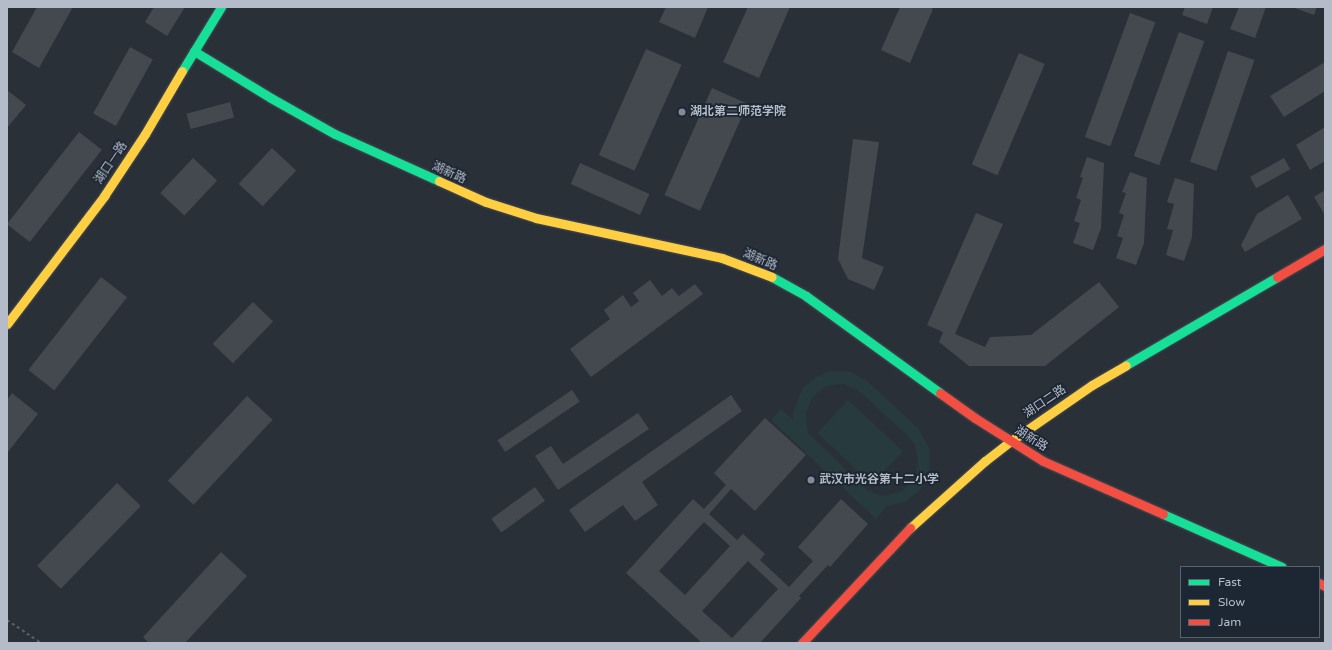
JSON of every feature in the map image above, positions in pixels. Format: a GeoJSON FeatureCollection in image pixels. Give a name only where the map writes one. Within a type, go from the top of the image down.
{"type":"FeatureCollection","features":[{"type":"Feature","properties":{"kind":"street","name":"湖口一路"},"geometry":{"type":"LineString","coordinates":[[7,324],[104,196],[145,134],[222,7]]}},
{"type":"Feature","properties":{"kind":"street","name":"湖新路"},"geometry":{"type":"LineString","coordinates":[[194,51],[277,102],[335,134],[486,202],[536,218],[722,258],[768,275],[806,296],[975,418],[1043,461],[1280,566]]}},
{"type":"Feature","properties":{"kind":"street","name":"湖口二路"},"geometry":{"type":"LineString","coordinates":[[802,643],[888,550],[927,511],[985,461],[1011,441],[1092,385],[1325,249]]}},
{"type":"Feature","properties":{"kind":"path"},"geometry":{"type":"LineString","coordinates":[[7,620],[41,643]]}},
{"type":"Feature","properties":{"kind":"green space"},"geometry":{"type":"Polygon","coordinates":[[[832,371],[851,372],[867,381],[919,429],[930,450],[929,474],[921,489],[905,502],[887,506],[876,519],[771,420],[781,409],[793,420],[793,412],[803,388],[816,377],[832,371]],[[837,384],[823,388],[812,398],[806,413],[808,433],[867,490],[886,496],[901,491],[907,487],[916,475],[918,462],[915,445],[908,436],[858,390],[844,384],[837,384]]]}},
{"type":"Feature","properties":{"kind":"green space"},"geometry":{"type":"Polygon","coordinates":[[[848,400],[903,451],[872,484],[817,433],[848,400]]]}},
{"type":"Feature","properties":{"kind":"building"},"geometry":{"type":"Polygon","coordinates":[[[37,7],[73,7],[39,68],[12,52],[37,7]]]}},
{"type":"Feature","properties":{"kind":"building"},"geometry":{"type":"Polygon","coordinates":[[[154,7],[185,7],[167,36],[145,22],[154,7]]]}},
{"type":"Feature","properties":{"kind":"building"},"geometry":{"type":"Polygon","coordinates":[[[666,7],[708,7],[695,38],[659,22],[666,7]]]}},
{"type":"Feature","properties":{"kind":"building"},"geometry":{"type":"Polygon","coordinates":[[[748,7],[790,7],[759,78],[723,62],[748,7]]]}},
{"type":"Feature","properties":{"kind":"building"},"geometry":{"type":"Polygon","coordinates":[[[900,7],[929,7],[933,9],[910,63],[881,50],[900,7]]]}},
{"type":"Feature","properties":{"kind":"building"},"geometry":{"type":"Polygon","coordinates":[[[1185,7],[1213,7],[1207,24],[1182,15],[1185,7]]]}},
{"type":"Feature","properties":{"kind":"building"},"geometry":{"type":"Polygon","coordinates":[[[1239,7],[1266,7],[1255,38],[1230,29],[1239,7]]]}},
{"type":"Feature","properties":{"kind":"building"},"geometry":{"type":"Polygon","coordinates":[[[1292,7],[1317,7],[1314,15],[1292,7]]]}},
{"type":"Feature","properties":{"kind":"building"},"geometry":{"type":"Polygon","coordinates":[[[1130,13],[1155,22],[1110,146],[1085,137],[1130,13]]]}},
{"type":"Feature","properties":{"kind":"building"},"geometry":{"type":"Polygon","coordinates":[[[1179,32],[1204,41],[1159,165],[1134,156],[1179,32]]]}},
{"type":"Feature","properties":{"kind":"building"},"geometry":{"type":"Polygon","coordinates":[[[130,47],[153,60],[116,126],[93,113],[130,47]]]}},
{"type":"Feature","properties":{"kind":"building"},"geometry":{"type":"Polygon","coordinates":[[[646,49],[682,65],[634,171],[599,155],[646,49]]]}},
{"type":"Feature","properties":{"kind":"building"},"geometry":{"type":"Polygon","coordinates":[[[1228,51],[1254,60],[1216,171],[1190,162],[1228,51]]]}},
{"type":"Feature","properties":{"kind":"building"},"geometry":{"type":"Polygon","coordinates":[[[1019,53],[1045,64],[997,175],[972,164],[1019,53]]]}},
{"type":"Feature","properties":{"kind":"building"},"geometry":{"type":"Polygon","coordinates":[[[1325,62],[1325,91],[1284,117],[1270,96],[1325,62]]]}},
{"type":"Feature","properties":{"kind":"building"},"geometry":{"type":"Polygon","coordinates":[[[712,88],[748,104],[700,211],[664,195],[712,88]]]}},
{"type":"Feature","properties":{"kind":"building"},"geometry":{"type":"Polygon","coordinates":[[[7,90],[26,105],[7,128],[7,90]]]}},
{"type":"Feature","properties":{"kind":"building"},"geometry":{"type":"Polygon","coordinates":[[[230,102],[234,117],[191,129],[187,114],[230,102]]]}},
{"type":"Feature","properties":{"kind":"building"},"geometry":{"type":"Polygon","coordinates":[[[1325,127],[1325,161],[1310,170],[1296,145],[1325,127]]]}},
{"type":"Feature","properties":{"kind":"building"},"geometry":{"type":"Polygon","coordinates":[[[79,132],[102,150],[30,242],[7,224],[79,132]]]}},
{"type":"Feature","properties":{"kind":"building"},"geometry":{"type":"Polygon","coordinates":[[[853,139],[879,142],[862,258],[884,267],[874,290],[848,279],[838,259],[853,139]]]}},
{"type":"Feature","properties":{"kind":"building"},"geometry":{"type":"Polygon","coordinates":[[[272,148],[296,171],[263,206],[239,184],[272,148]]]}},
{"type":"Feature","properties":{"kind":"building"},"geometry":{"type":"Polygon","coordinates":[[[1087,157],[1104,163],[1101,228],[1093,250],[1073,243],[1080,223],[1074,221],[1081,200],[1076,198],[1083,178],[1080,177],[1087,157]]]}},
{"type":"Feature","properties":{"kind":"building"},"geometry":{"type":"Polygon","coordinates":[[[193,158],[217,181],[184,216],[160,193],[193,158]]]}},
{"type":"Feature","properties":{"kind":"building"},"geometry":{"type":"Polygon","coordinates":[[[1284,158],[1290,169],[1256,188],[1250,177],[1284,158]]]}},
{"type":"Feature","properties":{"kind":"building"},"geometry":{"type":"Polygon","coordinates":[[[580,163],[649,194],[640,215],[571,184],[580,163]]]}},
{"type":"Feature","properties":{"kind":"building"},"geometry":{"type":"Polygon","coordinates":[[[1130,172],[1147,178],[1144,243],[1136,265],[1116,258],[1123,238],[1117,236],[1124,215],[1119,213],[1126,193],[1122,192],[1130,172]]]}},
{"type":"Feature","properties":{"kind":"building"},"geometry":{"type":"Polygon","coordinates":[[[1175,178],[1194,184],[1192,237],[1184,261],[1166,255],[1173,230],[1167,229],[1174,204],[1167,202],[1175,178]]]}},
{"type":"Feature","properties":{"kind":"building"},"geometry":{"type":"Polygon","coordinates":[[[1325,190],[1325,215],[1314,197],[1325,190]]]}},
{"type":"Feature","properties":{"kind":"building"},"geometry":{"type":"Polygon","coordinates":[[[1288,195],[1302,219],[1245,252],[1241,245],[1257,214],[1288,195]]]}},
{"type":"Feature","properties":{"kind":"building"},"geometry":{"type":"Polygon","coordinates":[[[976,213],[1003,224],[955,334],[985,347],[990,337],[1031,335],[1099,282],[1119,307],[1045,366],[969,366],[939,342],[943,332],[927,325],[976,213]]]}},
{"type":"Feature","properties":{"kind":"building"},"geometry":{"type":"Polygon","coordinates":[[[101,277],[127,297],[54,390],[28,370],[101,277]]]}},
{"type":"Feature","properties":{"kind":"building"},"geometry":{"type":"Polygon","coordinates":[[[650,280],[662,296],[672,288],[679,296],[695,284],[703,294],[591,377],[570,349],[610,319],[604,310],[623,295],[631,307],[639,301],[633,293],[650,280]]]}},
{"type":"Feature","properties":{"kind":"building"},"geometry":{"type":"Polygon","coordinates":[[[253,302],[273,321],[233,363],[213,344],[253,302]]]}},
{"type":"Feature","properties":{"kind":"building"},"geometry":{"type":"Polygon","coordinates":[[[572,390],[580,402],[505,452],[497,440],[572,390]]]}},
{"type":"Feature","properties":{"kind":"building"},"geometry":{"type":"Polygon","coordinates":[[[12,393],[38,414],[7,453],[7,400],[12,393]]]}},
{"type":"Feature","properties":{"kind":"building"},"geometry":{"type":"Polygon","coordinates":[[[731,395],[742,411],[642,482],[658,505],[635,521],[623,505],[585,532],[569,510],[731,395]]]}},
{"type":"Feature","properties":{"kind":"building"},"geometry":{"type":"Polygon","coordinates":[[[247,396],[273,420],[193,505],[168,481],[247,396]]]}},
{"type":"Feature","properties":{"kind":"building"},"geometry":{"type":"Polygon","coordinates":[[[638,413],[649,429],[558,490],[535,456],[551,446],[563,464],[638,413]]]}},
{"type":"Feature","properties":{"kind":"building"},"geometry":{"type":"Polygon","coordinates":[[[765,418],[806,455],[755,511],[731,489],[709,514],[737,540],[743,534],[765,554],[760,560],[789,587],[813,561],[798,547],[841,499],[868,524],[830,567],[828,565],[799,596],[801,598],[760,643],[702,643],[626,573],[693,499],[704,509],[726,485],[714,473],[765,418]],[[704,522],[659,571],[685,595],[730,546],[704,522]],[[748,561],[702,611],[732,638],[778,589],[748,561]]]}},
{"type":"Feature","properties":{"kind":"building"},"geometry":{"type":"Polygon","coordinates":[[[117,483],[141,506],[61,589],[37,566],[117,483]]]}},
{"type":"Feature","properties":{"kind":"building"},"geometry":{"type":"Polygon","coordinates":[[[535,487],[545,501],[501,532],[491,519],[535,487]]]}},
{"type":"Feature","properties":{"kind":"building"},"geometry":{"type":"Polygon","coordinates":[[[221,552],[247,576],[185,643],[149,643],[143,637],[221,552]]]}},
{"type":"Feature","properties":{"kind":"traffic: fast"},"geometry":{"type":"LineString","coordinates":[[182,71],[221,7]]}},
{"type":"Feature","properties":{"kind":"traffic: fast"},"geometry":{"type":"LineString","coordinates":[[194,51],[271,98],[335,134],[439,181]]}},
{"type":"Feature","properties":{"kind":"traffic: fast"},"geometry":{"type":"LineString","coordinates":[[772,277],[806,296],[940,393]]}},
{"type":"Feature","properties":{"kind":"traffic: fast"},"geometry":{"type":"LineString","coordinates":[[1126,365],[1277,277]]}},
{"type":"Feature","properties":{"kind":"traffic: fast"},"geometry":{"type":"LineString","coordinates":[[1163,514],[1280,566]]}},
{"type":"Feature","properties":{"kind":"traffic: slow"},"geometry":{"type":"LineString","coordinates":[[7,324],[104,196],[145,134],[182,71]]}},
{"type":"Feature","properties":{"kind":"traffic: slow"},"geometry":{"type":"LineString","coordinates":[[439,181],[486,202],[536,218],[722,258],[772,277]]}},
{"type":"Feature","properties":{"kind":"traffic: slow"},"geometry":{"type":"LineString","coordinates":[[910,528],[985,461],[1011,441],[1092,385],[1126,365]]}},
{"type":"Feature","properties":{"kind":"traffic: jam"},"geometry":{"type":"LineString","coordinates":[[1277,277],[1325,249]]}},
{"type":"Feature","properties":{"kind":"traffic: jam"},"geometry":{"type":"LineString","coordinates":[[940,393],[975,418],[1043,461],[1163,514]]}},
{"type":"Feature","properties":{"kind":"traffic: jam"},"geometry":{"type":"LineString","coordinates":[[802,643],[910,528]]}},
{"type":"Feature","properties":{"kind":"traffic: jam"},"geometry":{"type":"LineString","coordinates":[[1320,584],[1325,586]]}},
{"type":"Feature","properties":{"kind":"place","name":"湖北第二师范学院"},"geometry":{"type":"Point","coordinates":[682,112]}},
{"type":"Feature","properties":{"kind":"place","name":"武汉市光谷第十二小学"},"geometry":{"type":"Point","coordinates":[811,480]}}]}
